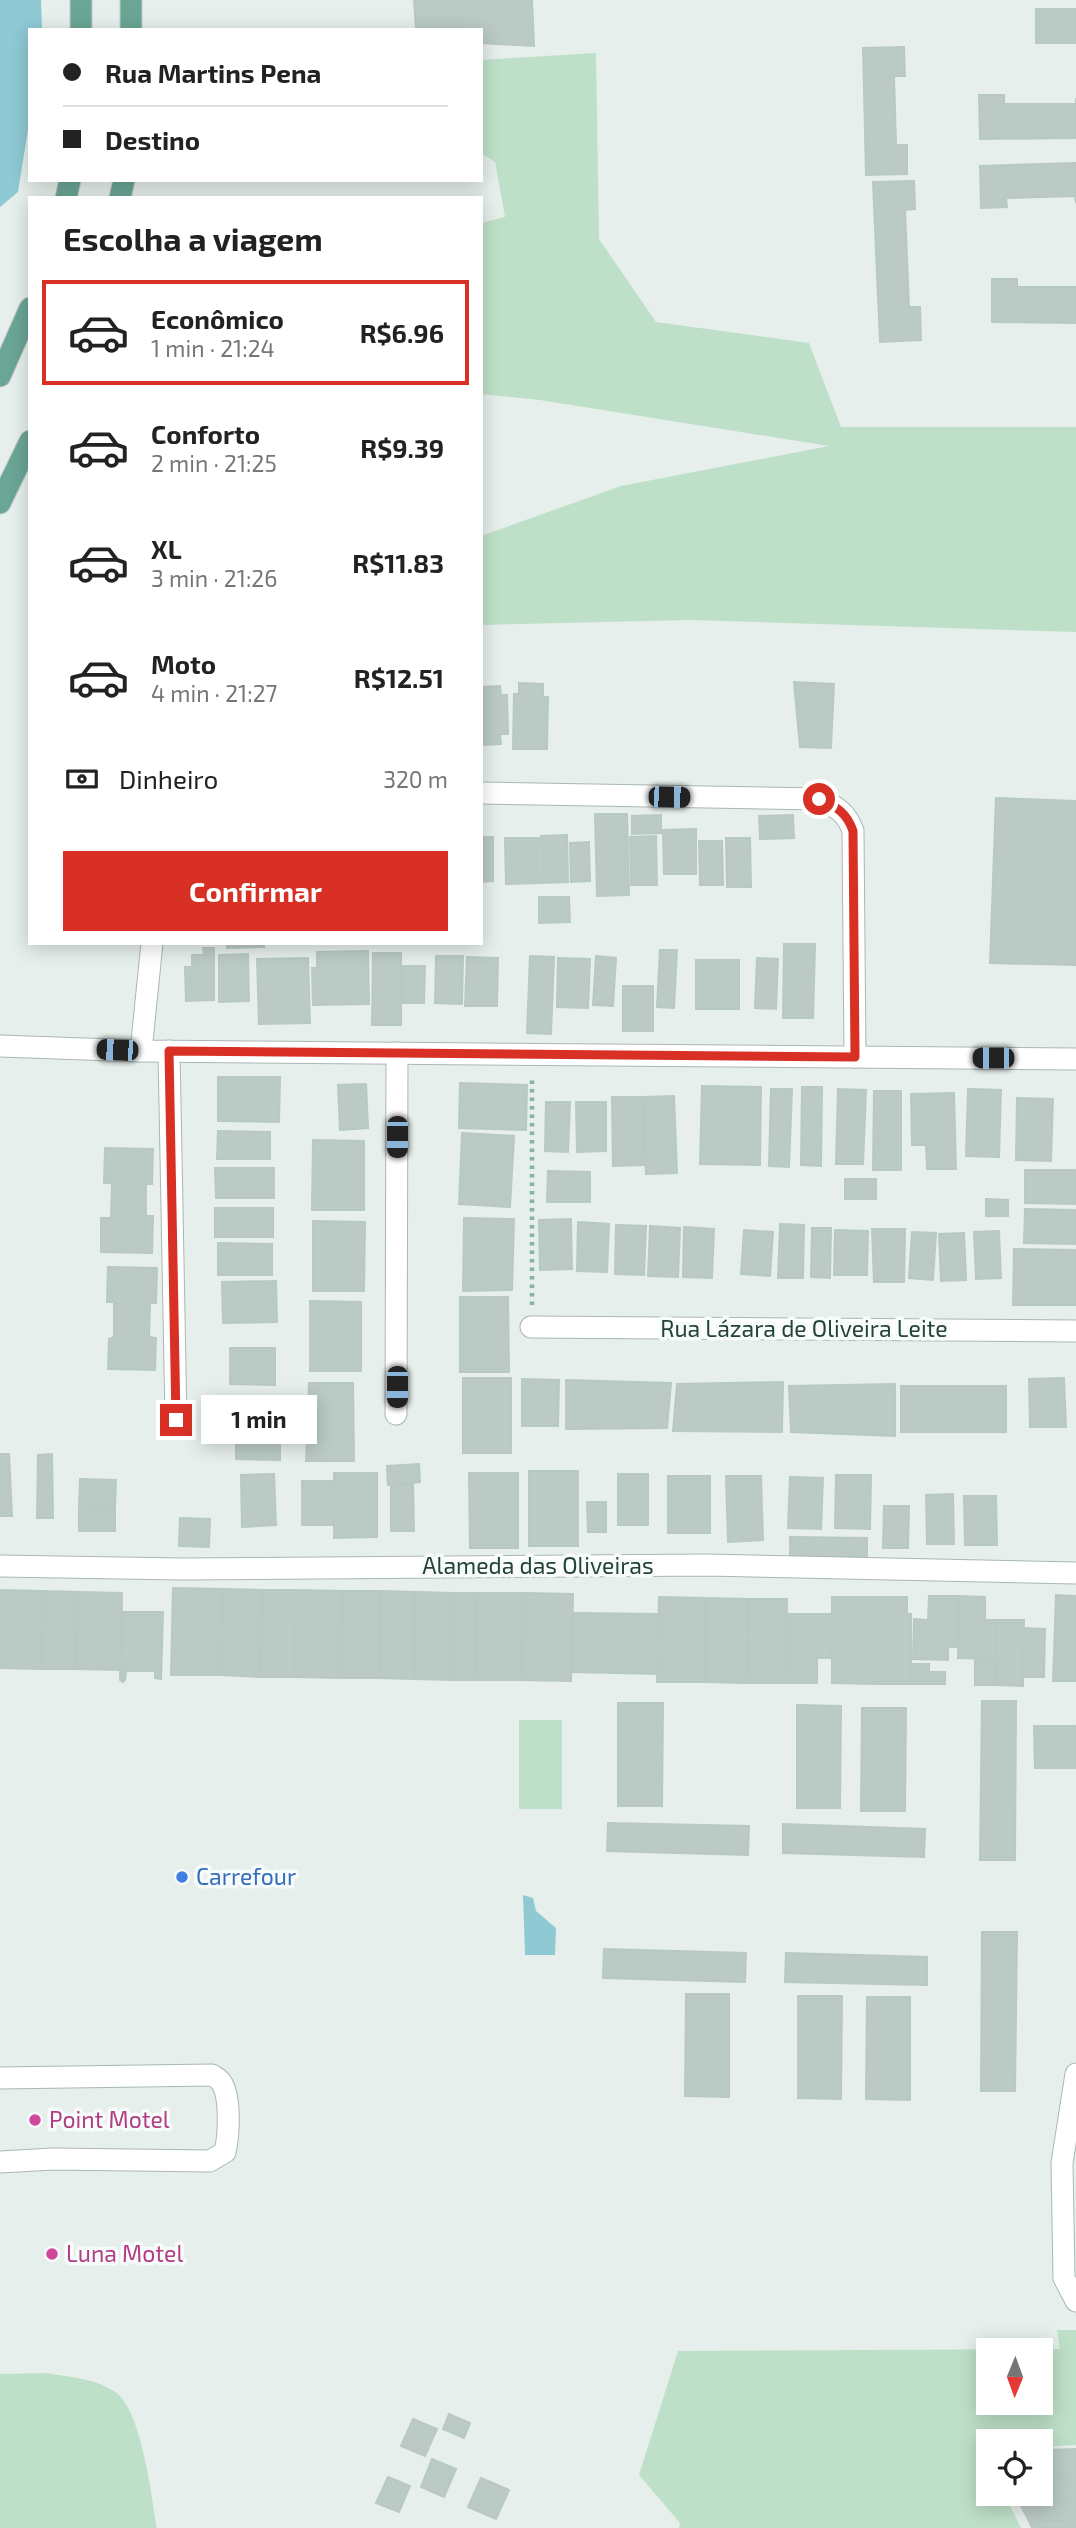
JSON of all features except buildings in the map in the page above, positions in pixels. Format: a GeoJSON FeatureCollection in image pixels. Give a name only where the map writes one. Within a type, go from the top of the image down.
{"type":"FeatureCollection","features":[{"type":"Feature","properties":{"kind":"main road"},"geometry":{"type":"LineString","coordinates":[[81,0],[82,28]]}},
{"type":"Feature","properties":{"kind":"main road"},"geometry":{"type":"LineString","coordinates":[[131,0],[131,28]]}},
{"type":"Feature","properties":{"kind":"main road"},"geometry":{"type":"LineString","coordinates":[[0,376],[28,313]]}},
{"type":"Feature","properties":{"kind":"main road"},"geometry":{"type":"LineString","coordinates":[[0,503],[28,445]]}},
{"type":"Feature","properties":{"kind":"street"},"geometry":{"type":"LineString","coordinates":[[483,793],[819,799],[837,807],[849,820],[853,831],[855,1057]]}},
{"type":"Feature","properties":{"kind":"street"},"geometry":{"type":"LineString","coordinates":[[141,1051],[152,945]]}},
{"type":"Feature","properties":{"kind":"street"},"geometry":{"type":"LineString","coordinates":[[0,1046],[141,1051],[1076,1059]]}},
{"type":"Feature","properties":{"kind":"street"},"geometry":{"type":"LineString","coordinates":[[169,1051],[176,1420]]}},
{"type":"Feature","properties":{"kind":"street"},"geometry":{"type":"LineString","coordinates":[[397,1053],[397,1414]]}},
{"type":"Feature","properties":{"kind":"street","name":"Rua Lázara de Oliveira Leite"},"geometry":{"type":"LineString","coordinates":[[531,1327],[1076,1331]]}},
{"type":"Feature","properties":{"kind":"street","name":"Alameda das Oliveiras"},"geometry":{"type":"LineString","coordinates":[[0,1566],[195,1569],[707,1565],[1076,1573]]}},
{"type":"Feature","properties":{"kind":"street"},"geometry":{"type":"LineString","coordinates":[[1076,2074],[1062,2163],[1064,2278],[1076,2301]]}},
{"type":"Feature","properties":{"kind":"street"},"geometry":{"type":"LineString","coordinates":[[0,2078],[212,2075],[222,2082],[228,2107],[229,2134],[225,2152],[210,2161],[53,2159],[0,2162]]}},
{"type":"Feature","properties":{"kind":"path"},"geometry":{"type":"LineString","coordinates":[[531,1327],[532,1055]]}},
{"type":"Feature","properties":{"kind":"green space"},"geometry":{"type":"Polygon","coordinates":[[[596,53],[599,239],[656,322],[809,343],[841,427],[1076,427],[1076,632],[690,620],[483,625],[483,535],[621,486],[829,446],[540,400],[483,394],[483,222],[505,217],[495,162],[483,154],[483,60],[596,53]]]}},
{"type":"Feature","properties":{"kind":"green space"},"geometry":{"type":"Polygon","coordinates":[[[519,1720],[562,1720],[562,1809],[519,1809],[519,1720]]]}},
{"type":"Feature","properties":{"kind":"green space"},"geometry":{"type":"Polygon","coordinates":[[[1057,2330],[1076,2330],[1076,2445],[1053,2446],[1053,2429],[976,2429],[976,2506],[1010,2506],[1021,2528],[679,2528],[680,2523],[639,2475],[678,2351],[976,2349],[976,2415],[1054,2415],[1054,2349],[1060,2349],[1057,2330]]]}},
{"type":"Feature","properties":{"kind":"green space"},"geometry":{"type":"Polygon","coordinates":[[[46,2373],[98,2383],[114,2391],[124,2401],[132,2415],[144,2454],[157,2528],[0,2528],[0,2374],[46,2373]]]}},
{"type":"Feature","properties":{"kind":"water"},"geometry":{"type":"Polygon","coordinates":[[[0,0],[41,0],[42,28],[28,28],[28,130],[18,192],[0,207],[0,0]]]}},
{"type":"Feature","properties":{"kind":"water"},"geometry":{"type":"Polygon","coordinates":[[[523,1895],[533,1898],[536,1911],[556,1928],[555,1955],[525,1955],[523,1895]]]}},
{"type":"Feature","properties":{"kind":"place","name":"Carrefour"},"geometry":{"type":"Point","coordinates":[182,1877]}},
{"type":"Feature","properties":{"kind":"place","name":"Point Motel"},"geometry":{"type":"Point","coordinates":[35,2120]}},
{"type":"Feature","properties":{"kind":"place","name":"Luna Motel"},"geometry":{"type":"Point","coordinates":[52,2254]}},
{"type":"Feature","properties":{"kind":"route"},"geometry":{"type":"LineString","coordinates":[[176,1420],[169,1051],[855,1057],[853,831],[849,820],[837,807],[819,799]]}}]}
